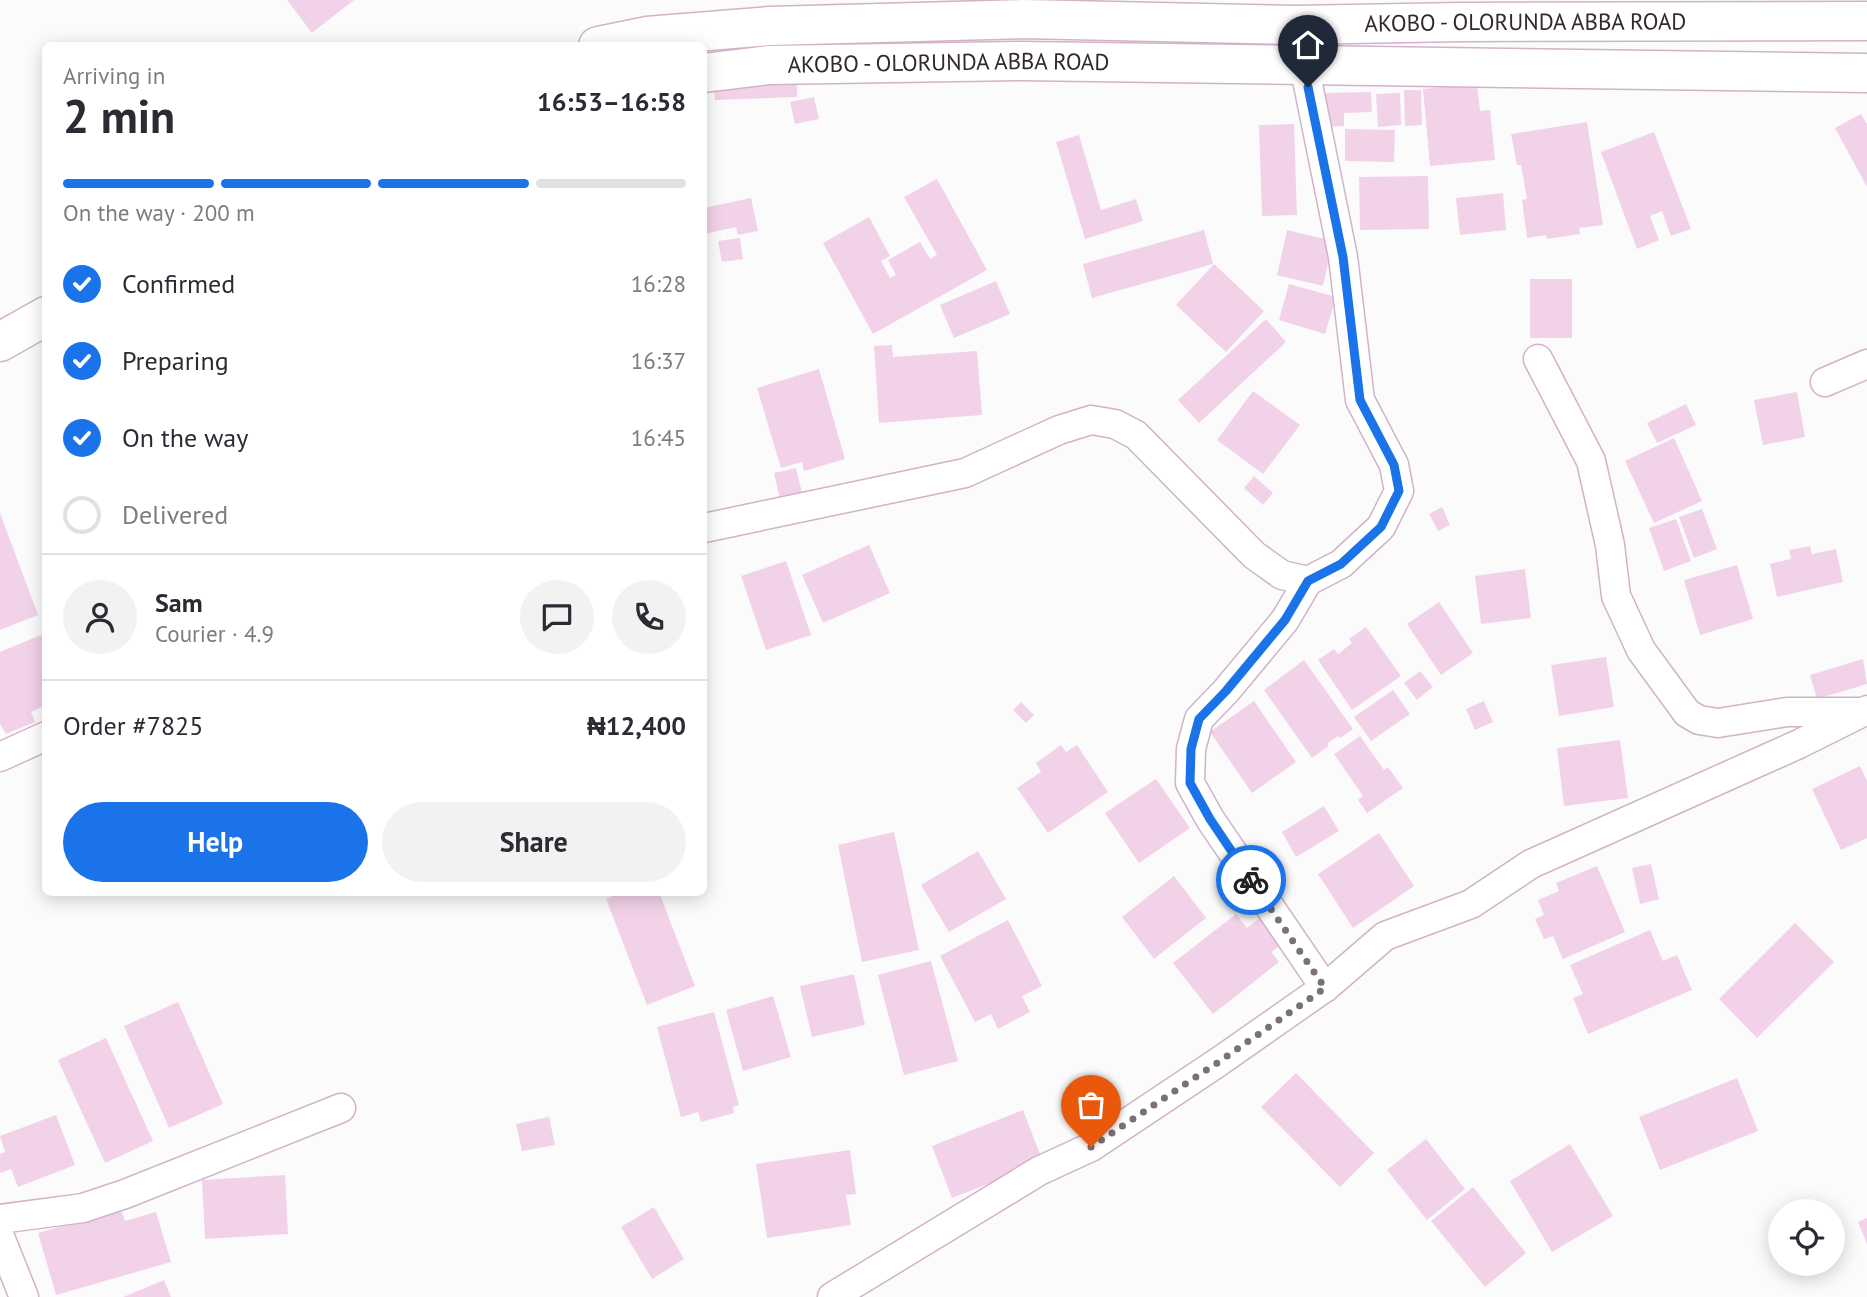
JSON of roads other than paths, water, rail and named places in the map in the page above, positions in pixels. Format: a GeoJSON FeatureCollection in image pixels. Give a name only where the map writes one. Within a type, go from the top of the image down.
{"type":"FeatureCollection","features":[{"type":"Feature","properties":{"kind":"main road","name":"AKOBO - OLORUNDA ABBA ROAD"},"geometry":{"type":"LineString","coordinates":[[618,42],[647,36],[769,26],[1023,19],[1296,25],[1459,11],[1867,21]]}},
{"type":"Feature","properties":{"kind":"main road"},"geometry":{"type":"LineString","coordinates":[[1199,23],[1201,63]]}},
{"type":"Feature","properties":{"kind":"main road","name":"AKOBO - OLORUNDA ABBA ROAD"},"geometry":{"type":"LineString","coordinates":[[707,73],[768,65],[1023,61],[1867,73]]}},
{"type":"Feature","properties":{"kind":"main road"},"geometry":{"type":"LineString","coordinates":[[0,342],[42,318]]}},
{"type":"Feature","properties":{"kind":"street"},"geometry":{"type":"LineString","coordinates":[[1304,65],[1343,257],[1360,400],[1394,465],[1399,491],[1381,527],[1341,564],[1308,581],[1285,620],[1199,719],[1191,749],[1190,783],[1210,819],[1325,988]]}},
{"type":"Feature","properties":{"kind":"street"},"geometry":{"type":"LineString","coordinates":[[1538,359],[1591,461],[1611,545],[1616,596],[1641,650],[1688,713],[1699,720],[1718,723],[1787,712],[1866,711]]}},
{"type":"Feature","properties":{"kind":"street"},"geometry":{"type":"LineString","coordinates":[[1825,382],[1867,365]]}},
{"type":"Feature","properties":{"kind":"street"},"geometry":{"type":"LineString","coordinates":[[707,526],[964,473],[1059,430],[1091,420],[1115,424],[1136,435],[1254,555],[1282,575],[1308,581]]}},
{"type":"Feature","properties":{"kind":"street"},"geometry":{"type":"LineString","coordinates":[[832,1297],[1039,1171],[1091,1147],[1325,988],[1385,936],[1471,904],[1531,864],[1799,744],[1866,711]]}},
{"type":"Feature","properties":{"kind":"street"},"geometry":{"type":"LineString","coordinates":[[0,757],[42,738]]}},
{"type":"Feature","properties":{"kind":"street"},"geometry":{"type":"LineString","coordinates":[[0,1219],[82,1208],[125,1194],[341,1108]]}},
{"type":"Feature","properties":{"kind":"street"},"geometry":{"type":"LineString","coordinates":[[0,1237],[24,1297]]}}]}
